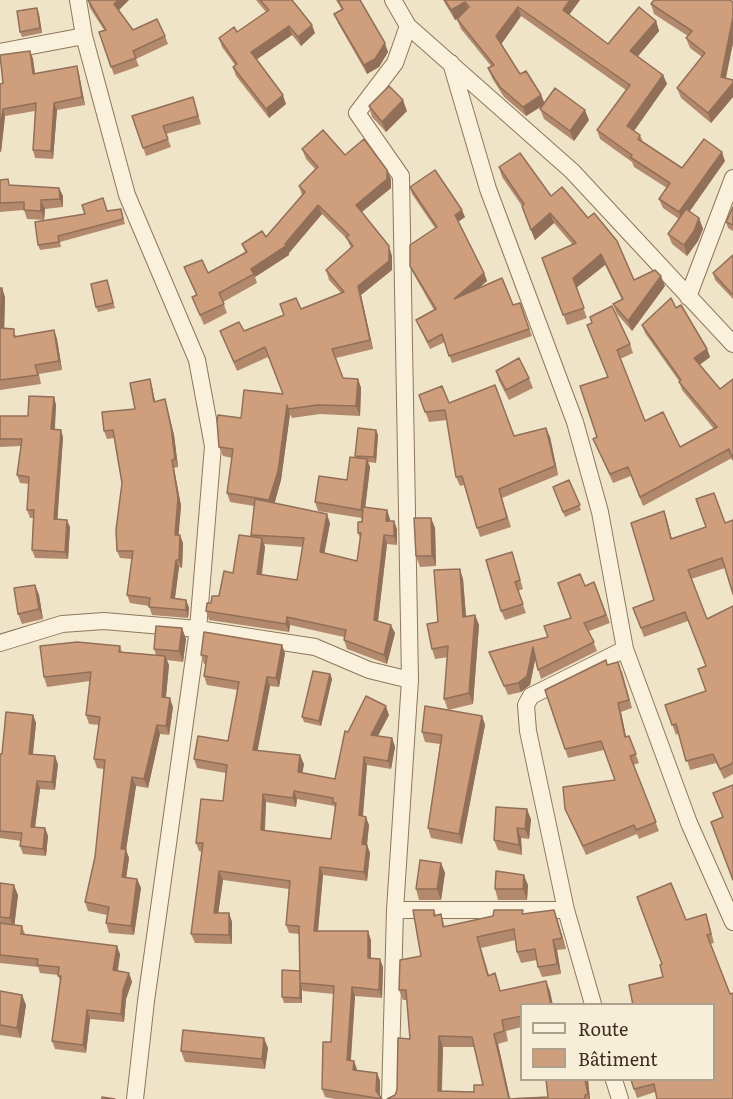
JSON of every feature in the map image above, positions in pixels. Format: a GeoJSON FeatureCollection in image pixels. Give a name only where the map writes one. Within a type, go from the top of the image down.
{"type":"FeatureCollection","features":[{"type":"Feature","properties":{"kind":"street"},"geometry":{"type":"LineString","coordinates":[[78,0],[84,36],[127,195],[197,360],[213,446],[198,629],[146,1001],[135,1099]]}},
{"type":"Feature","properties":{"kind":"street"},"geometry":{"type":"LineString","coordinates":[[393,0],[408,26],[572,171],[733,344]]}},
{"type":"Feature","properties":{"kind":"street"},"geometry":{"type":"LineString","coordinates":[[390,1099],[395,910],[410,680],[401,176],[357,114],[395,63],[408,26]]}},
{"type":"Feature","properties":{"kind":"street"},"geometry":{"type":"LineString","coordinates":[[0,52],[84,36]]}},
{"type":"Feature","properties":{"kind":"street"},"geometry":{"type":"LineString","coordinates":[[451,63],[488,189],[575,422],[600,512],[625,649],[689,823],[733,922]]}},
{"type":"Feature","properties":{"kind":"street"},"geometry":{"type":"LineString","coordinates":[[688,297],[733,178]]}},
{"type":"Feature","properties":{"kind":"street"},"geometry":{"type":"LineString","coordinates":[[0,643],[62,624],[104,621],[198,629],[315,648],[369,670],[410,680]]}},
{"type":"Feature","properties":{"kind":"street"},"geometry":{"type":"LineString","coordinates":[[592,1003],[566,910],[528,731],[526,705],[531,696],[625,649]]}},
{"type":"Feature","properties":{"kind":"street"},"geometry":{"type":"LineString","coordinates":[[395,910],[566,910]]}},
{"type":"Feature","properties":{"kind":"street"},"geometry":{"type":"LineString","coordinates":[[614,1081],[620,1099]]}},
{"type":"Feature","properties":{"kind":"building"},"geometry":{"type":"Polygon","coordinates":[[[88,0],[118,0],[114,4],[133,30],[157,19],[165,36],[133,51],[136,58],[111,67],[99,32],[106,30],[88,0]]]}},
{"type":"Feature","properties":{"kind":"building"},"geometry":{"type":"Polygon","coordinates":[[[260,0],[292,0],[312,25],[298,37],[289,26],[251,52],[283,95],[266,109],[233,67],[237,64],[219,38],[234,27],[237,32],[269,10],[260,0]]]}},
{"type":"Feature","properties":{"kind":"building"},"geometry":{"type":"Polygon","coordinates":[[[338,0],[360,0],[385,43],[375,59],[364,65],[334,14],[343,9],[338,0]]]}},
{"type":"Feature","properties":{"kind":"building"},"geometry":{"type":"Polygon","coordinates":[[[445,0],[570,0],[563,10],[608,44],[639,7],[656,21],[630,51],[663,75],[627,126],[640,135],[638,139],[682,168],[704,139],[722,152],[679,212],[659,199],[670,183],[630,157],[632,155],[597,130],[630,85],[518,7],[496,36],[520,74],[526,71],[541,95],[523,107],[500,87],[488,68],[494,65],[457,19],[469,7],[465,2],[451,10],[445,0]]]}},
{"type":"Feature","properties":{"kind":"building"},"geometry":{"type":"Polygon","coordinates":[[[654,0],[730,0],[733,2],[733,17],[721,77],[733,80],[733,83],[708,113],[677,88],[705,53],[686,38],[692,31],[651,4],[654,0]]]}},
{"type":"Feature","properties":{"kind":"building"},"geometry":{"type":"Polygon","coordinates":[[[37,8],[40,28],[20,32],[17,11],[37,8]]]}},
{"type":"Feature","properties":{"kind":"building"},"geometry":{"type":"Polygon","coordinates":[[[30,51],[33,74],[77,66],[82,97],[54,103],[51,151],[33,150],[36,103],[3,109],[0,131],[0,84],[3,83],[0,55],[30,51]]]}},
{"type":"Feature","properties":{"kind":"building"},"geometry":{"type":"Polygon","coordinates":[[[389,86],[403,100],[382,122],[369,106],[389,86]]]}},
{"type":"Feature","properties":{"kind":"building"},"geometry":{"type":"Polygon","coordinates":[[[555,88],[585,110],[570,131],[540,109],[555,88]]]}},
{"type":"Feature","properties":{"kind":"building"},"geometry":{"type":"Polygon","coordinates":[[[193,97],[198,116],[163,126],[168,139],[143,148],[132,116],[193,97]]]}},
{"type":"Feature","properties":{"kind":"building"},"geometry":{"type":"Polygon","coordinates":[[[323,130],[345,155],[364,139],[387,170],[387,179],[356,205],[389,246],[389,261],[358,286],[370,340],[332,349],[343,378],[358,379],[356,406],[317,405],[288,409],[287,405],[278,471],[269,500],[227,493],[233,449],[219,447],[218,415],[241,418],[244,390],[283,394],[265,347],[234,362],[220,331],[239,322],[244,331],[284,315],[280,304],[296,298],[301,309],[344,292],[326,270],[353,246],[346,237],[349,235],[318,205],[285,244],[286,246],[251,269],[254,274],[219,293],[224,304],[200,315],[192,297],[197,295],[184,267],[202,260],[208,273],[247,252],[242,244],[262,231],[266,237],[305,192],[299,186],[318,167],[302,149],[323,130]]]}},
{"type":"Feature","properties":{"kind":"building"},"geometry":{"type":"Polygon","coordinates":[[[520,153],[551,196],[562,187],[588,218],[594,213],[617,241],[634,280],[655,270],[661,276],[628,321],[613,304],[623,299],[601,254],[573,278],[584,308],[563,315],[542,258],[576,243],[550,213],[531,230],[522,206],[524,204],[499,167],[520,153]]]}},
{"type":"Feature","properties":{"kind":"building"},"geometry":{"type":"Polygon","coordinates":[[[435,170],[462,210],[455,215],[484,273],[454,299],[502,278],[513,305],[520,303],[529,329],[449,356],[442,334],[428,342],[416,320],[436,309],[410,266],[410,245],[437,227],[410,187],[435,170]]]}},
{"type":"Feature","properties":{"kind":"building"},"geometry":{"type":"Polygon","coordinates":[[[8,179],[9,185],[59,188],[60,199],[41,200],[41,211],[24,210],[24,202],[0,203],[0,180],[8,179]]]}},
{"type":"Feature","properties":{"kind":"building"},"geometry":{"type":"Polygon","coordinates":[[[103,198],[107,211],[121,209],[123,219],[58,236],[59,242],[38,245],[35,222],[85,214],[82,205],[103,198]]]}},
{"type":"Feature","properties":{"kind":"building"},"geometry":{"type":"Polygon","coordinates":[[[733,207],[733,225],[726,222],[733,207]]]}},
{"type":"Feature","properties":{"kind":"building"},"geometry":{"type":"Polygon","coordinates":[[[686,209],[699,218],[694,231],[684,245],[668,234],[686,209]]]}},
{"type":"Feature","properties":{"kind":"building"},"geometry":{"type":"Polygon","coordinates":[[[733,255],[733,295],[713,273],[733,255]]]}},
{"type":"Feature","properties":{"kind":"building"},"geometry":{"type":"Polygon","coordinates":[[[107,280],[113,303],[96,307],[91,284],[107,280]]]}},
{"type":"Feature","properties":{"kind":"building"},"geometry":{"type":"Polygon","coordinates":[[[0,288],[2,288],[1,328],[14,329],[14,337],[54,330],[59,361],[35,365],[38,375],[0,380],[0,288]]]}},
{"type":"Feature","properties":{"kind":"building"},"geometry":{"type":"Polygon","coordinates":[[[671,298],[676,308],[681,305],[707,349],[694,358],[720,389],[733,379],[733,460],[729,449],[640,497],[628,467],[610,474],[593,439],[597,437],[580,386],[608,377],[587,325],[592,323],[590,317],[612,306],[630,344],[617,350],[645,421],[663,412],[680,447],[717,427],[679,382],[681,380],[642,325],[671,298]]]}},
{"type":"Feature","properties":{"kind":"building"},"geometry":{"type":"Polygon","coordinates":[[[519,358],[529,378],[506,390],[496,371],[519,358]]]}},
{"type":"Feature","properties":{"kind":"building"},"geometry":{"type":"Polygon","coordinates":[[[150,379],[154,402],[165,399],[171,427],[175,459],[172,460],[178,498],[175,535],[180,535],[179,560],[176,560],[171,598],[186,600],[186,610],[149,607],[150,598],[127,595],[133,551],[117,551],[116,530],[122,483],[113,430],[104,431],[102,412],[135,409],[130,383],[150,379]]]}},
{"type":"Feature","properties":{"kind":"building"},"geometry":{"type":"Polygon","coordinates":[[[495,385],[514,436],[546,428],[555,466],[499,489],[507,518],[477,528],[462,476],[456,477],[445,410],[425,412],[419,395],[442,386],[449,403],[495,385]]]}},
{"type":"Feature","properties":{"kind":"building"},"geometry":{"type":"Polygon","coordinates":[[[29,396],[54,397],[51,429],[61,430],[54,519],[67,520],[65,552],[32,550],[34,510],[27,510],[29,477],[17,475],[22,439],[0,439],[0,416],[28,416],[29,396]]]}},
{"type":"Feature","properties":{"kind":"building"},"geometry":{"type":"Polygon","coordinates":[[[358,428],[376,430],[374,457],[355,456],[358,428]]]}},
{"type":"Feature","properties":{"kind":"building"},"geometry":{"type":"Polygon","coordinates":[[[350,457],[367,459],[361,510],[315,502],[319,476],[347,480],[350,457]]]}},
{"type":"Feature","properties":{"kind":"building"},"geometry":{"type":"Polygon","coordinates":[[[569,480],[580,505],[563,512],[553,487],[569,480]]]}},
{"type":"Feature","properties":{"kind":"building"},"geometry":{"type":"Polygon","coordinates":[[[714,493],[725,523],[733,520],[733,594],[722,558],[688,570],[707,619],[733,606],[733,763],[720,769],[713,754],[686,761],[676,724],[672,725],[665,705],[706,691],[698,669],[706,666],[685,612],[641,628],[633,608],[654,600],[631,523],[664,511],[671,539],[706,527],[696,499],[714,493]]]}},
{"type":"Feature","properties":{"kind":"building"},"geometry":{"type":"Polygon","coordinates":[[[255,499],[327,514],[320,552],[357,561],[361,533],[358,533],[358,522],[362,522],[363,507],[387,510],[386,521],[394,521],[394,536],[384,535],[374,620],[391,625],[384,655],[344,640],[346,630],[287,617],[286,624],[206,611],[207,603],[211,603],[212,596],[219,596],[224,571],[233,573],[239,535],[262,538],[257,574],[297,580],[304,538],[251,535],[255,499]]]}},
{"type":"Feature","properties":{"kind":"building"},"geometry":{"type":"Polygon","coordinates":[[[414,518],[431,518],[432,556],[416,556],[414,518]]]}},
{"type":"Feature","properties":{"kind":"building"},"geometry":{"type":"Polygon","coordinates":[[[512,552],[520,580],[515,582],[523,604],[501,611],[486,560],[512,552]]]}},
{"type":"Feature","properties":{"kind":"building"},"geometry":{"type":"Polygon","coordinates":[[[460,569],[463,617],[475,615],[469,693],[444,699],[448,646],[432,649],[427,624],[438,622],[434,570],[460,569]]]}},
{"type":"Feature","properties":{"kind":"building"},"geometry":{"type":"Polygon","coordinates":[[[580,574],[585,586],[594,582],[606,615],[584,623],[594,642],[538,670],[533,647],[527,676],[518,683],[504,686],[489,652],[548,637],[544,626],[571,618],[558,583],[580,574]]]}},
{"type":"Feature","properties":{"kind":"building"},"geometry":{"type":"Polygon","coordinates":[[[35,585],[39,609],[18,614],[14,588],[35,585]]]}},
{"type":"Feature","properties":{"kind":"building"},"geometry":{"type":"Polygon","coordinates":[[[156,626],[182,628],[179,651],[154,649],[156,626]]]}},
{"type":"Feature","properties":{"kind":"building"},"geometry":{"type":"Polygon","coordinates":[[[204,632],[282,645],[276,678],[267,677],[253,750],[300,755],[298,772],[335,779],[345,731],[348,732],[366,696],[386,706],[371,735],[392,738],[388,761],[364,757],[359,815],[366,817],[362,844],[367,845],[364,872],[320,867],[314,931],[368,931],[368,958],[380,959],[379,990],[352,987],[347,1060],[354,1061],[353,1070],[377,1073],[376,1091],[382,1099],[322,1089],[323,1042],[331,1042],[334,986],[300,983],[299,926],[286,925],[290,881],[219,871],[214,913],[229,913],[229,935],[191,934],[203,843],[196,843],[201,799],[223,801],[227,765],[194,759],[198,736],[228,741],[239,682],[204,676],[207,656],[201,655],[204,632]],[[294,791],[293,798],[263,794],[261,830],[331,839],[336,803],[333,803],[333,798],[294,791]]]}},
{"type":"Feature","properties":{"kind":"building"},"geometry":{"type":"Polygon","coordinates":[[[77,642],[120,646],[119,652],[165,656],[162,697],[170,698],[166,726],[157,725],[144,779],[132,777],[121,849],[126,849],[122,877],[137,879],[131,926],[106,923],[109,907],[85,902],[95,857],[105,760],[94,759],[100,717],[86,715],[91,672],[44,677],[40,646],[77,642]]]}},
{"type":"Feature","properties":{"kind":"building"},"geometry":{"type":"Polygon","coordinates":[[[606,660],[607,665],[618,662],[629,700],[618,703],[625,737],[629,736],[636,754],[630,756],[656,822],[636,830],[634,825],[583,846],[565,809],[563,787],[615,780],[601,741],[565,749],[545,690],[606,660]]]}},
{"type":"Feature","properties":{"kind":"building"},"geometry":{"type":"Polygon","coordinates":[[[313,671],[330,674],[319,721],[302,717],[313,671]]]}},
{"type":"Feature","properties":{"kind":"building"},"geometry":{"type":"Polygon","coordinates":[[[425,706],[482,716],[459,834],[428,828],[442,735],[422,732],[425,706]]]}},
{"type":"Feature","properties":{"kind":"building"},"geometry":{"type":"Polygon","coordinates":[[[6,712],[33,715],[29,754],[55,756],[52,782],[37,781],[31,827],[45,828],[43,849],[20,846],[22,833],[0,831],[0,754],[2,754],[6,712]]]}},
{"type":"Feature","properties":{"kind":"building"},"geometry":{"type":"Polygon","coordinates":[[[733,785],[733,880],[711,822],[723,817],[713,793],[733,785]]]}},
{"type":"Feature","properties":{"kind":"building"},"geometry":{"type":"Polygon","coordinates":[[[496,807],[527,809],[525,829],[517,828],[519,845],[494,840],[496,807]]]}},
{"type":"Feature","properties":{"kind":"building"},"geometry":{"type":"Polygon","coordinates":[[[420,860],[441,863],[437,889],[416,889],[420,860]]]}},
{"type":"Feature","properties":{"kind":"building"},"geometry":{"type":"Polygon","coordinates":[[[496,871],[524,875],[523,889],[495,889],[496,871]]]}},
{"type":"Feature","properties":{"kind":"building"},"geometry":{"type":"Polygon","coordinates":[[[0,883],[14,885],[10,918],[0,917],[0,883]]]}},
{"type":"Feature","properties":{"kind":"building"},"geometry":{"type":"Polygon","coordinates":[[[671,883],[686,920],[706,914],[711,934],[707,935],[730,994],[733,993],[733,1099],[657,1099],[654,1084],[634,1089],[631,1081],[715,1081],[715,1003],[633,1003],[629,985],[663,977],[660,965],[662,964],[637,897],[671,883]]]}},
{"type":"Feature","properties":{"kind":"building"},"geometry":{"type":"Polygon","coordinates":[[[413,910],[434,910],[434,916],[441,914],[443,927],[493,916],[494,910],[523,910],[522,914],[554,910],[562,938],[553,940],[557,964],[538,967],[535,949],[517,952],[514,929],[477,937],[488,976],[495,973],[500,991],[546,981],[551,1003],[520,1003],[520,1016],[502,1020],[504,1031],[494,1034],[509,1099],[387,1099],[395,1095],[397,1090],[398,1038],[410,1039],[406,990],[399,990],[400,960],[421,956],[413,910]],[[439,1036],[438,1091],[474,1092],[474,1085],[483,1085],[472,1037],[439,1036]]]}},
{"type":"Feature","properties":{"kind":"building"},"geometry":{"type":"Polygon","coordinates":[[[0,923],[22,926],[21,934],[117,946],[113,970],[129,973],[123,990],[121,1014],[87,1010],[83,1045],[52,1041],[61,976],[58,976],[59,967],[37,965],[38,959],[0,955],[0,923]]]}},
{"type":"Feature","properties":{"kind":"building"},"geometry":{"type":"Polygon","coordinates":[[[282,970],[300,971],[300,998],[282,997],[282,970]]]}},
{"type":"Feature","properties":{"kind":"building"},"geometry":{"type":"Polygon","coordinates":[[[0,991],[22,995],[17,1028],[0,1025],[0,991]]]}},
{"type":"Feature","properties":{"kind":"building"},"geometry":{"type":"Polygon","coordinates":[[[183,1030],[264,1038],[262,1059],[181,1051],[183,1030]]]}},
{"type":"Feature","properties":{"kind":"building"},"geometry":{"type":"Polygon","coordinates":[[[546,1081],[585,1081],[588,1094],[585,1095],[585,1099],[509,1099],[548,1097],[546,1081]]]}}]}
